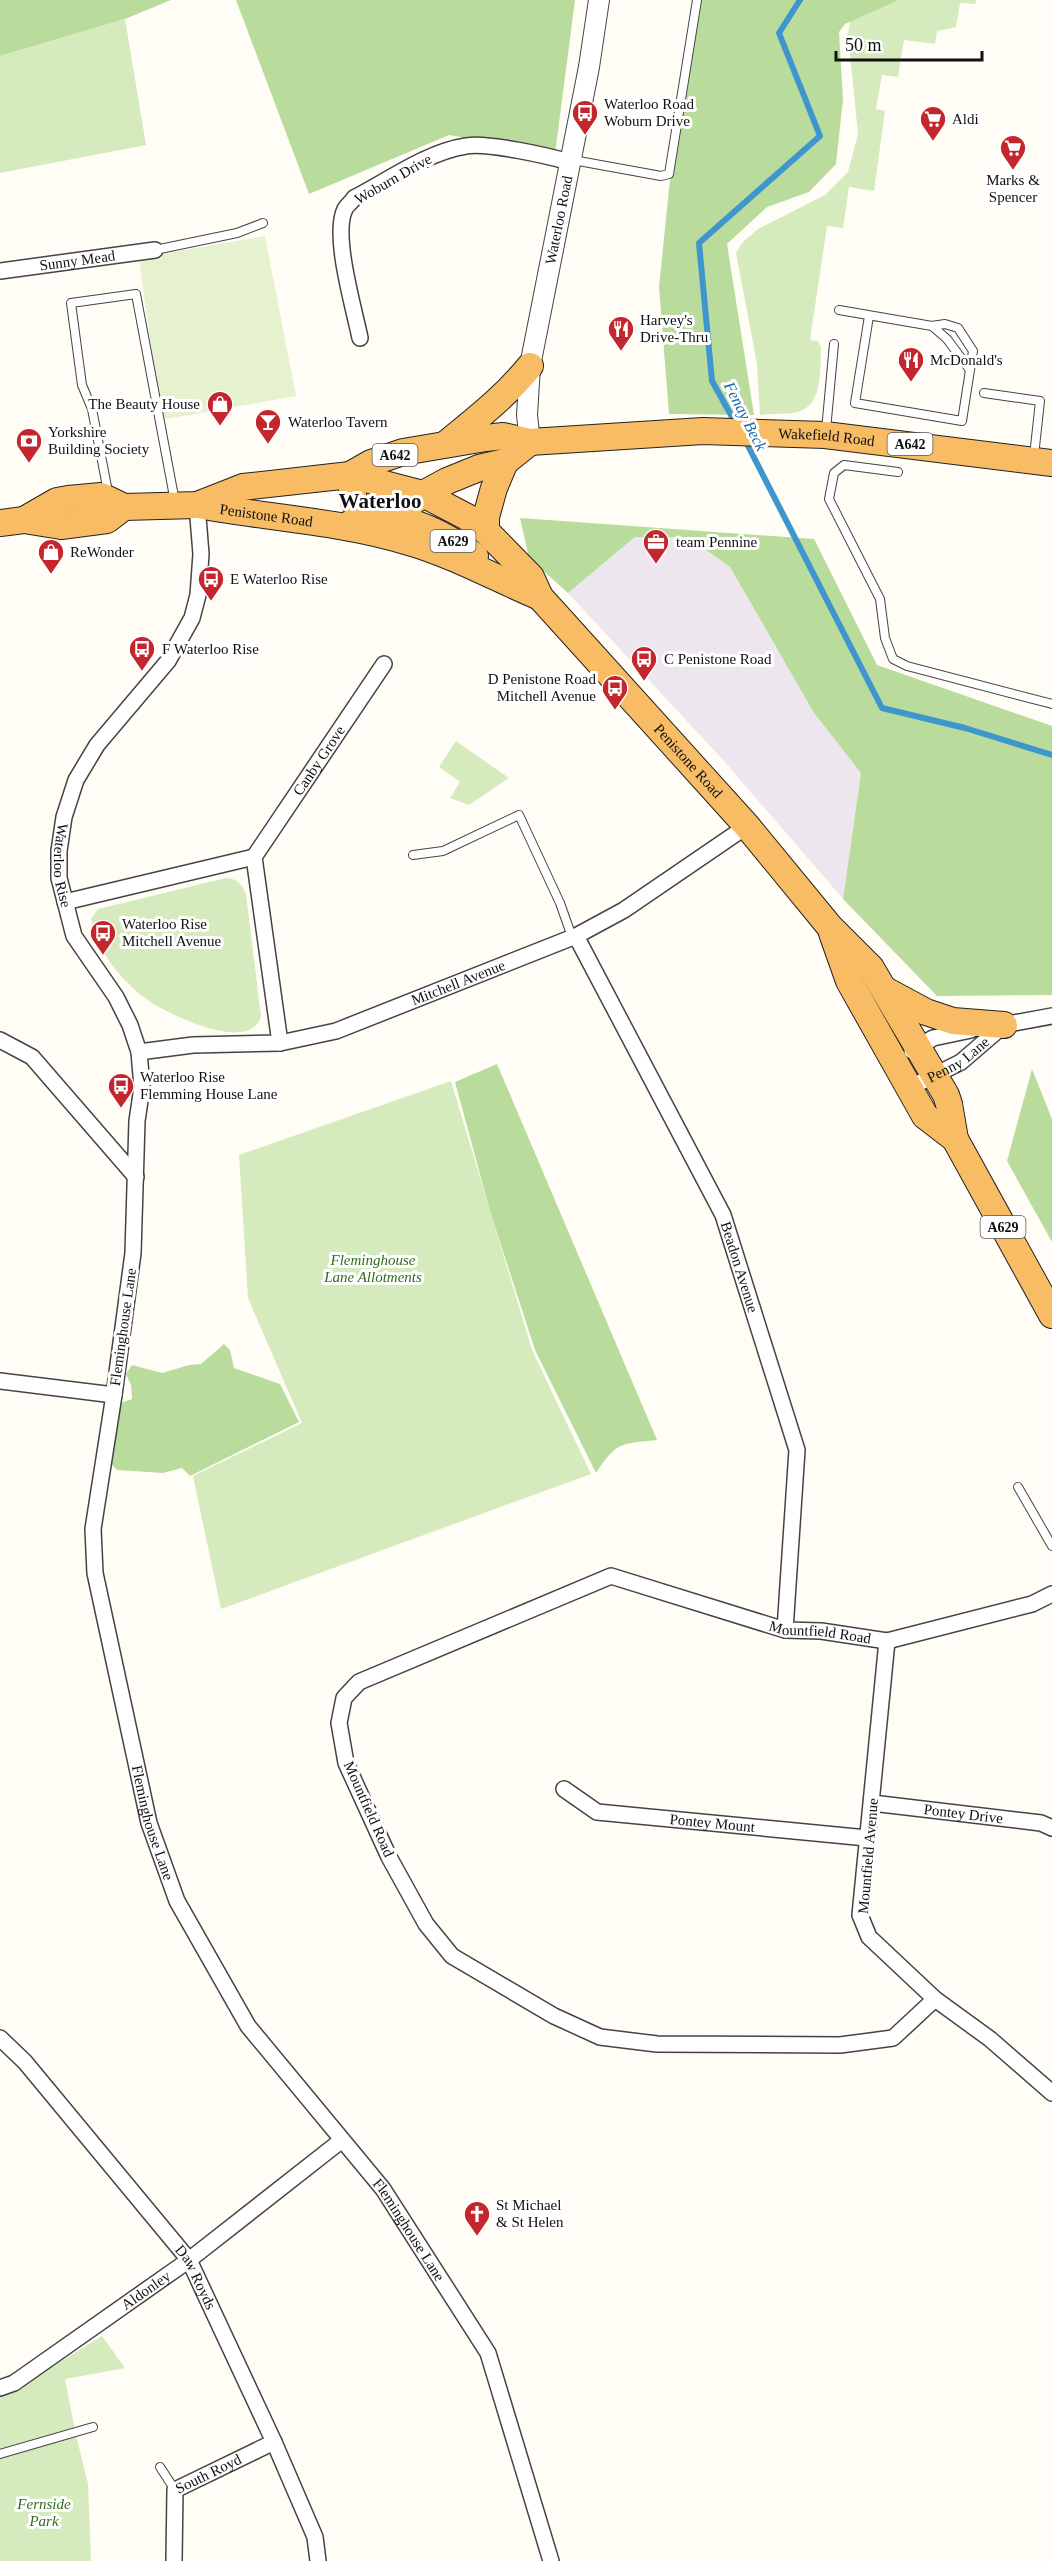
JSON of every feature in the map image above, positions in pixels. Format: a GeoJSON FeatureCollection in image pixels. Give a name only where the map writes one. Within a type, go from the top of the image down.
{"type":"FeatureCollection","features":[{"type":"Feature","properties":{"kind":"highway"},"geometry":{"type":"LineString","coordinates":[[444,445],[493,405],[530,366]]}},
{"type":"Feature","properties":{"kind":"highway","name":"Wakefield Road"},"geometry":{"type":"LineString","coordinates":[[350,475],[371,463],[404,452],[503,436],[530,442],[703,431],[825,435],[1043,462]]}},
{"type":"Feature","properties":{"kind":"highway"},"geometry":{"type":"LineString","coordinates":[[332,523],[365,522],[397,514],[423,494],[478,468],[505,462],[530,442]]}},
{"type":"Feature","properties":{"kind":"highway"},"geometry":{"type":"LineString","coordinates":[[486,531],[486,517],[494,488],[505,462]]}},
{"type":"Feature","properties":{"kind":"highway","name":"Penistone Road"},"geometry":{"type":"LineString","coordinates":[[186,505],[243,487],[350,475],[423,494],[467,517],[486,531],[531,577],[540,597],[747,826],[830,927],[871,968],[919,1047],[950,1104],[955,1139],[1052,1315]]}},
{"type":"Feature","properties":{"kind":"highway","name":"A629"},"geometry":{"type":"LineString","coordinates":[[350,475],[352,496],[357,506],[366,513],[417,524],[458,544],[510,585]]}},
{"type":"Feature","properties":{"kind":"highway","name":"A629"},"geometry":{"type":"LineString","coordinates":[[12,521],[57,501],[101,496],[116,507],[186,505]]}},
{"type":"Feature","properties":{"kind":"highway","name":"Penistone Road"},"geometry":{"type":"LineString","coordinates":[[186,505],[332,523],[410,542],[540,597]]}},
{"type":"Feature","properties":{"kind":"highway","name":"Penistone Road"},"geometry":{"type":"LineString","coordinates":[[830,927],[849,981],[925,1116],[955,1139]]}},
{"type":"Feature","properties":{"kind":"highway"},"geometry":{"type":"LineString","coordinates":[[884,989],[926,1012],[953,1021],[1004,1025]]}},
{"type":"Feature","properties":{"kind":"street","name":"Waterloo Road"},"geometry":{"type":"LineString","coordinates":[[530,442],[528,416],[530,366],[571,161],[599,0]]}},
{"type":"Feature","properties":{"kind":"street","name":"Woburn Drive"},"geometry":{"type":"LineString","coordinates":[[360,338],[343,253],[341,224],[346,208],[354,198],[434,155],[467,145],[571,161]]}},
{"type":"Feature","properties":{"kind":"street","name":"Sunny Mead"},"geometry":{"type":"LineString","coordinates":[[0,271],[155,250]]}},
{"type":"Feature","properties":{"kind":"street","name":"Waterloo Rise"},"geometry":{"type":"LineString","coordinates":[[136,1177],[137,1121],[142,1087],[139,1052],[130,1025],[116,997],[74,936],[59,878],[59,851],[64,817],[76,780],[97,745],[168,661],[192,618],[198,595],[201,554],[186,505]]}},
{"type":"Feature","properties":{"kind":"street","name":"Canby Grove"},"geometry":{"type":"LineString","coordinates":[[254,856],[384,664]]}},
{"type":"Feature","properties":{"kind":"street","name":"Mitchell Avenue"},"geometry":{"type":"LineString","coordinates":[[139,1052],[193,1045],[280,1043],[336,1031],[574,936],[624,910],[747,826]]}},
{"type":"Feature","properties":{"kind":"street"},"geometry":{"type":"LineString","coordinates":[[65,902],[254,856],[280,1043]]}},
{"type":"Feature","properties":{"kind":"street","name":"Beadon Avenue"},"geometry":{"type":"LineString","coordinates":[[574,936],[723,1215],[797,1450],[785,1630]]}},
{"type":"Feature","properties":{"kind":"street","name":"Penny Lane"},"geometry":{"type":"LineString","coordinates":[[894,1061],[933,1038],[947,1034],[1052,1016]]}},
{"type":"Feature","properties":{"kind":"street","name":"Penny Lane"},"geometry":{"type":"LineString","coordinates":[[909,1088],[971,1056],[1004,1025]]}},
{"type":"Feature","properties":{"kind":"street"},"geometry":{"type":"LineString","coordinates":[[0,1040],[32,1057],[136,1177]]}},
{"type":"Feature","properties":{"kind":"street","name":"Fleminghouse Lane"},"geometry":{"type":"LineString","coordinates":[[136,1177],[133,1253],[93,1529],[95,1573],[149,1823],[177,1901],[248,2026],[384,2189],[488,2353],[551,2561]]}},
{"type":"Feature","properties":{"kind":"street"},"geometry":{"type":"LineString","coordinates":[[0,1381],[114,1395]]}},
{"type":"Feature","properties":{"kind":"street","name":"Mountfield Road"},"geometry":{"type":"LineString","coordinates":[[935,1999],[893,2038],[840,2045],[657,2044],[600,2037],[554,2016],[452,1956],[426,1924],[389,1857],[346,1764],[339,1723],[344,1698],[358,1682],[611,1576],[785,1630],[821,1631],[887,1641],[1032,1604],[1052,1594]]}},
{"type":"Feature","properties":{"kind":"street","name":"Mountfield Avenue"},"geometry":{"type":"LineString","coordinates":[[887,1641],[860,1915],[869,1937],[935,1999],[990,2039],[1052,2093]]}},
{"type":"Feature","properties":{"kind":"street","name":"Pontey Mount"},"geometry":{"type":"LineString","coordinates":[[564,1789],[597,1812],[867,1838]]}},
{"type":"Feature","properties":{"kind":"street","name":"Pontey Drive"},"geometry":{"type":"LineString","coordinates":[[872,1803],[1041,1823],[1052,1828]]}},
{"type":"Feature","properties":{"kind":"street","name":"Daw Royds"},"geometry":{"type":"LineString","coordinates":[[0,2037],[25,2062],[189,2260],[274,2442],[315,2537],[318,2561]]}},
{"type":"Feature","properties":{"kind":"street","name":"Aldonley"},"geometry":{"type":"LineString","coordinates":[[0,2388],[14,2383],[189,2260],[342,2140]]}},
{"type":"Feature","properties":{"kind":"street","name":"South Royd"},"geometry":{"type":"LineString","coordinates":[[174,2561],[175,2490],[274,2442]]}},
{"type":"Feature","properties":{"kind":"lane"},"geometry":{"type":"LineString","coordinates":[[571,161],[661,176],[669,174],[697,0]]}},
{"type":"Feature","properties":{"kind":"lane"},"geometry":{"type":"LineString","coordinates":[[155,250],[237,233],[263,223]]}},
{"type":"Feature","properties":{"kind":"lane"},"geometry":{"type":"LineString","coordinates":[[116,507],[92,409],[82,385],[71,303],[136,294],[186,505]]}},
{"type":"Feature","properties":{"kind":"lane"},"geometry":{"type":"LineString","coordinates":[[839,310],[932,326],[945,324],[958,328],[973,351],[962,421],[855,403],[869,316]]}},
{"type":"Feature","properties":{"kind":"lane"},"geometry":{"type":"LineString","coordinates":[[932,326],[947,339],[970,370]]}},
{"type":"Feature","properties":{"kind":"lane"},"geometry":{"type":"LineString","coordinates":[[825,435],[834,344]]}},
{"type":"Feature","properties":{"kind":"lane"},"geometry":{"type":"LineString","coordinates":[[984,393],[1040,401],[1043,462]]}},
{"type":"Feature","properties":{"kind":"lane"},"geometry":{"type":"LineString","coordinates":[[898,472],[844,465],[834,473],[830,499],[880,599],[885,638],[893,659],[907,666],[1052,704]]}},
{"type":"Feature","properties":{"kind":"lane"},"geometry":{"type":"LineString","coordinates":[[413,855],[443,851],[519,815],[574,936]]}},
{"type":"Feature","properties":{"kind":"lane"},"geometry":{"type":"LineString","coordinates":[[1018,1487],[1052,1546]]}},
{"type":"Feature","properties":{"kind":"lane"},"geometry":{"type":"LineString","coordinates":[[0,2454],[93,2427]]}},
{"type":"Feature","properties":{"kind":"lane"},"geometry":{"type":"LineString","coordinates":[[160,2467],[175,2490]]}},
{"type":"Feature","properties":{"kind":"shaded area"},"geometry":{"type":"Polygon","coordinates":[[[635,537],[688,537],[730,567],[814,713],[861,773],[843,899],[724,761],[568,593],[635,537]]]}},
{"type":"Feature","properties":{"kind":"green space"},"geometry":{"type":"Polygon","coordinates":[[[0,0],[171,0],[125,19],[0,56],[0,0]]]}},
{"type":"Feature","properties":{"kind":"green space"},"geometry":{"type":"Polygon","coordinates":[[[236,0],[575,0],[555,154],[449,135],[309,194],[236,0]]]}},
{"type":"Feature","properties":{"kind":"green space"},"geometry":{"type":"Polygon","coordinates":[[[699,0],[899,0],[845,24],[839,32],[843,99],[836,164],[809,192],[767,207],[727,244],[754,415],[669,414],[659,287],[671,170],[699,0]]]}},
{"type":"Feature","properties":{"kind":"green space"},"geometry":{"type":"Polygon","coordinates":[[[899,0],[976,0],[975,4],[960,3],[956,27],[937,31],[935,44],[904,40],[898,77],[882,75],[876,109],[885,111],[874,191],[849,187],[843,228],[827,226],[810,340],[818,341],[821,348],[820,376],[816,394],[806,408],[798,412],[760,415],[757,364],[736,253],[742,243],[758,229],[825,195],[848,172],[858,134],[848,34],[850,21],[899,0]]]}},
{"type":"Feature","properties":{"kind":"green space"},"geometry":{"type":"Polygon","coordinates":[[[125,19],[146,145],[0,173],[0,56],[125,19]]]}},
{"type":"Feature","properties":{"kind":"green space"},"geometry":{"type":"Polygon","coordinates":[[[265,236],[296,396],[161,420],[139,258],[265,236]]]}},
{"type":"Feature","properties":{"kind":"green space"},"geometry":{"type":"Polygon","coordinates":[[[520,518],[814,539],[877,665],[1052,726],[1052,995],[937,996],[843,899],[861,773],[814,713],[730,567],[688,537],[635,537],[568,593],[529,558],[520,518]]]}},
{"type":"Feature","properties":{"kind":"green space"},"geometry":{"type":"Polygon","coordinates":[[[456,741],[509,778],[469,805],[450,798],[460,782],[439,767],[456,741]]]}},
{"type":"Feature","properties":{"kind":"green space"},"geometry":{"type":"Polygon","coordinates":[[[226,878],[239,883],[246,895],[261,1016],[254,1027],[243,1032],[211,1029],[176,1016],[152,1003],[135,990],[111,964],[102,949],[91,919],[98,909],[226,878]]]}},
{"type":"Feature","properties":{"kind":"green space"},"geometry":{"type":"Polygon","coordinates":[[[497,1064],[657,1440],[621,1446],[609,1455],[596,1473],[535,1350],[490,1211],[455,1082],[497,1064]]]}},
{"type":"Feature","properties":{"kind":"green space"},"geometry":{"type":"Polygon","coordinates":[[[1032,1069],[1052,1119],[1052,1242],[1007,1161],[1032,1069]]]}},
{"type":"Feature","properties":{"kind":"green space","name":"Fleminghouse Lane Allotments"},"geometry":{"type":"Polygon","coordinates":[[[451,1081],[532,1350],[591,1474],[221,1609],[193,1476],[302,1423],[248,1298],[239,1155],[451,1081]]]}},
{"type":"Feature","properties":{"kind":"green space"},"geometry":{"type":"Polygon","coordinates":[[[224,1344],[230,1350],[234,1368],[280,1384],[299,1422],[190,1476],[182,1468],[163,1473],[117,1470],[107,1459],[116,1410],[121,1403],[132,1399],[131,1385],[126,1374],[132,1365],[162,1373],[201,1364],[224,1344]]]}},
{"type":"Feature","properties":{"kind":"green space","name":"Fernside Park"},"geometry":{"type":"Polygon","coordinates":[[[102,2336],[125,2368],[65,2379],[88,2484],[91,2561],[0,2561],[0,2396],[102,2336]]]}},
{"type":"Feature","properties":{"kind":"waterway","name":"Fenay Beck"},"geometry":{"type":"LineString","coordinates":[[736,424],[712,381],[699,243],[820,136],[779,33],[800,0]]}},
{"type":"Feature","properties":{"kind":"waterway","name":"Fenay Beck"},"geometry":{"type":"LineString","coordinates":[[744,438],[882,708],[965,728],[1052,755]]}},
{"type":"Feature","properties":{"kind":"place","name":"Waterloo Road Woburn Drive"},"geometry":{"type":"Point","coordinates":[585,136]}},
{"type":"Feature","properties":{"kind":"place","name":"Aldi"},"geometry":{"type":"Point","coordinates":[933,142]}},
{"type":"Feature","properties":{"kind":"place","name":"Marks & Spencer"},"geometry":{"type":"Point","coordinates":[1013,171]}},
{"type":"Feature","properties":{"kind":"place","name":"Harvey's Drive-Thru"},"geometry":{"type":"Point","coordinates":[621,352]}},
{"type":"Feature","properties":{"kind":"place","name":"McDonald's"},"geometry":{"type":"Point","coordinates":[911,383]}},
{"type":"Feature","properties":{"kind":"place","name":"The Beauty House"},"geometry":{"type":"Point","coordinates":[220,427]}},
{"type":"Feature","properties":{"kind":"place","name":"Waterloo Tavern"},"geometry":{"type":"Point","coordinates":[268,445]}},
{"type":"Feature","properties":{"kind":"place","name":"Yorkshire Building Society"},"geometry":{"type":"Point","coordinates":[29,464]}},
{"type":"Feature","properties":{"kind":"place","name":"team Pennine"},"geometry":{"type":"Point","coordinates":[656,565]}},
{"type":"Feature","properties":{"kind":"place","name":"ReWonder"},"geometry":{"type":"Point","coordinates":[51,575]}},
{"type":"Feature","properties":{"kind":"place","name":"E Waterloo Rise"},"geometry":{"type":"Point","coordinates":[211,602]}},
{"type":"Feature","properties":{"kind":"place","name":"F Waterloo Rise"},"geometry":{"type":"Point","coordinates":[142,672]}},
{"type":"Feature","properties":{"kind":"place","name":"C Penistone Road"},"geometry":{"type":"Point","coordinates":[644,682]}},
{"type":"Feature","properties":{"kind":"place","name":"D Penistone Road Mitchell Avenue"},"geometry":{"type":"Point","coordinates":[615,711]}},
{"type":"Feature","properties":{"kind":"place","name":"Waterloo Rise Mitchell Avenue"},"geometry":{"type":"Point","coordinates":[103,956]}},
{"type":"Feature","properties":{"kind":"place","name":"Waterloo Rise Flemming House Lane"},"geometry":{"type":"Point","coordinates":[121,1109]}},
{"type":"Feature","properties":{"kind":"place","name":"St Michael & St Helen"},"geometry":{"type":"Point","coordinates":[477,2237]}},
{"type":"Feature","properties":{"kind":"district","name":"Waterloo"},"geometry":{"type":"Point","coordinates":[380,501]}}]}
